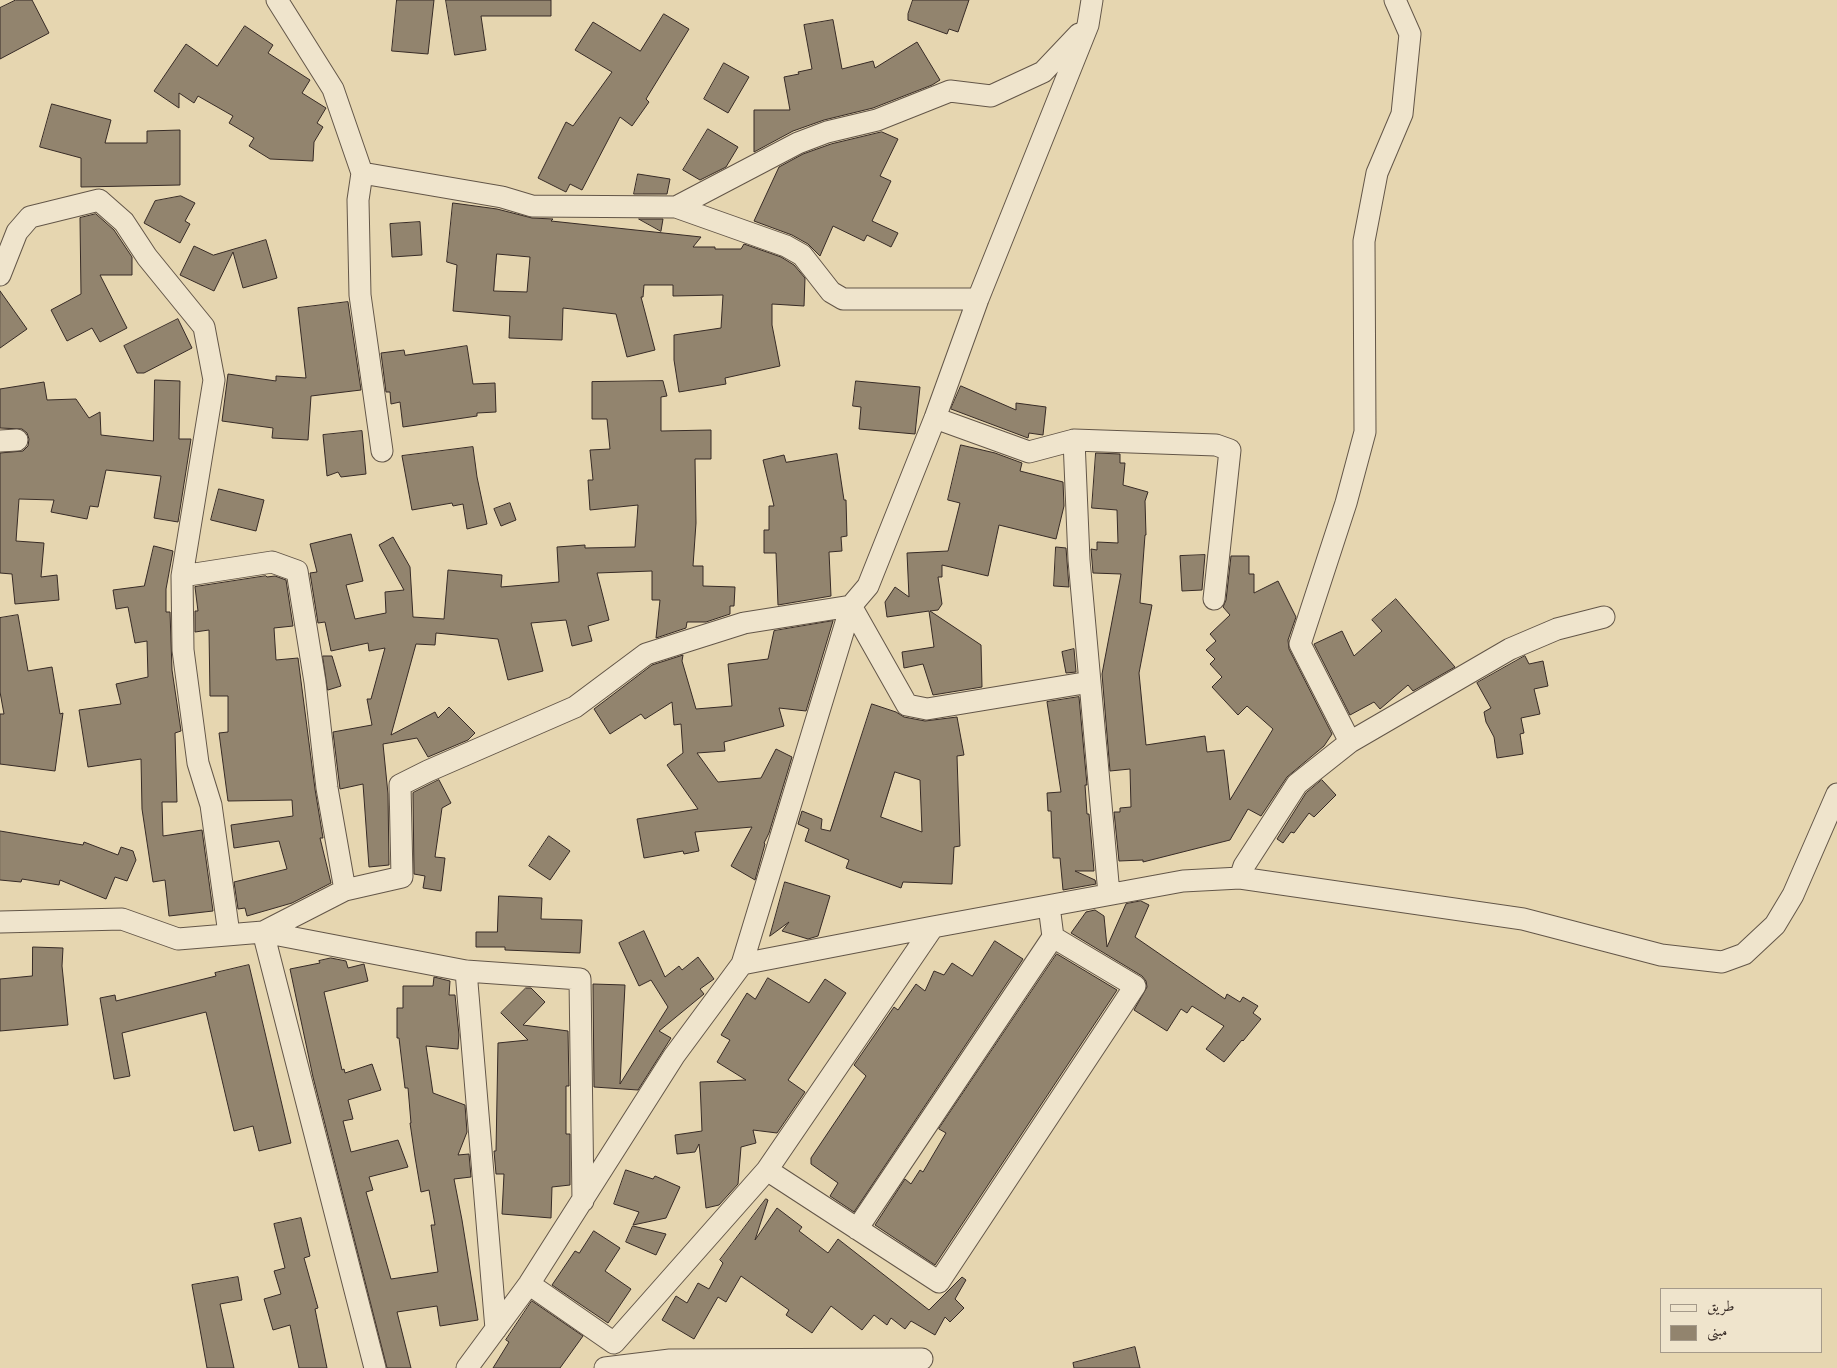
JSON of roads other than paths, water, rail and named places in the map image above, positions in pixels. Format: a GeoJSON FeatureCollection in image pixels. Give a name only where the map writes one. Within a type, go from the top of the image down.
{"type":"FeatureCollection","features":[{"type":"Feature","properties":{"kind":"street"},"geometry":{"type":"LineString","coordinates":[[277,0],[333,89],[362,174],[358,200],[360,295],[382,451]]}},
{"type":"Feature","properties":{"kind":"street"},"geometry":{"type":"LineString","coordinates":[[467,1368],[529,1284],[674,1056],[742,964],[851,606],[868,586],[935,418],[978,299],[1088,25],[1092,0]]}},
{"type":"Feature","properties":{"kind":"street"},"geometry":{"type":"LineString","coordinates":[[1350,742],[1300,644],[1346,503],[1365,432],[1364,241],[1377,173],[1402,114],[1410,34],[1395,0]]}},
{"type":"Feature","properties":{"kind":"street"},"geometry":{"type":"LineString","coordinates":[[676,207],[798,144],[827,132],[877,120],[950,91],[992,96],[1043,72],[1088,25]]}},
{"type":"Feature","properties":{"kind":"street"},"geometry":{"type":"LineString","coordinates":[[362,174],[502,197],[532,206],[676,207],[786,246],[802,255],[831,292],[842,299],[978,299]]}},
{"type":"Feature","properties":{"kind":"street"},"geometry":{"type":"LineString","coordinates":[[0,275],[17,232],[30,217],[99,200],[124,222],[147,257],[204,327],[214,380],[182,576],[183,650],[196,754],[210,805],[230,934]]}},
{"type":"Feature","properties":{"kind":"street"},"geometry":{"type":"LineString","coordinates":[[935,418],[1028,452],[1074,440],[1216,444],[1230,450],[1214,599]]}},
{"type":"Feature","properties":{"kind":"street"},"geometry":{"type":"LineString","coordinates":[[1074,440],[1079,560],[1109,894]]}},
{"type":"Feature","properties":{"kind":"street"},"geometry":{"type":"LineString","coordinates":[[182,576],[272,562],[297,571],[315,682],[327,788],[345,890]]}},
{"type":"Feature","properties":{"kind":"street"},"geometry":{"type":"LineString","coordinates":[[851,606],[907,704],[927,710],[1090,682]]}},
{"type":"Feature","properties":{"kind":"street"},"geometry":{"type":"LineString","coordinates":[[263,932],[345,890],[402,877],[400,785],[575,707],[646,654],[744,623],[851,606]]}},
{"type":"Feature","properties":{"kind":"street"},"geometry":{"type":"LineString","coordinates":[[1240,878],[1244,866],[1297,784],[1350,742],[1510,649],[1558,629],[1604,616]]}},
{"type":"Feature","properties":{"kind":"street"},"geometry":{"type":"LineString","coordinates":[[742,964],[1183,881],[1240,878],[1523,919],[1661,954],[1722,962],[1744,954],[1775,925],[1793,895],[1837,794]]}},
{"type":"Feature","properties":{"kind":"street"},"geometry":{"type":"LineString","coordinates":[[857,1229],[1053,936],[1049,906]]}},
{"type":"Feature","properties":{"kind":"street"},"geometry":{"type":"LineString","coordinates":[[0,922],[122,919],[178,939],[263,932],[466,971],[580,979],[583,1201]]}},
{"type":"Feature","properties":{"kind":"street"},"geometry":{"type":"LineString","coordinates":[[529,1284],[614,1343],[767,1170],[933,927]]}},
{"type":"Feature","properties":{"kind":"street"},"geometry":{"type":"LineString","coordinates":[[263,932],[375,1368]]}},
{"type":"Feature","properties":{"kind":"street"},"geometry":{"type":"LineString","coordinates":[[767,1170],[939,1282],[1135,986],[1053,936]]}},
{"type":"Feature","properties":{"kind":"street"},"geometry":{"type":"LineString","coordinates":[[466,971],[496,1329]]}},
{"type":"Feature","properties":{"kind":"street"},"geometry":{"type":"LineString","coordinates":[[608,1368],[670,1360],[922,1359]]}}]}
